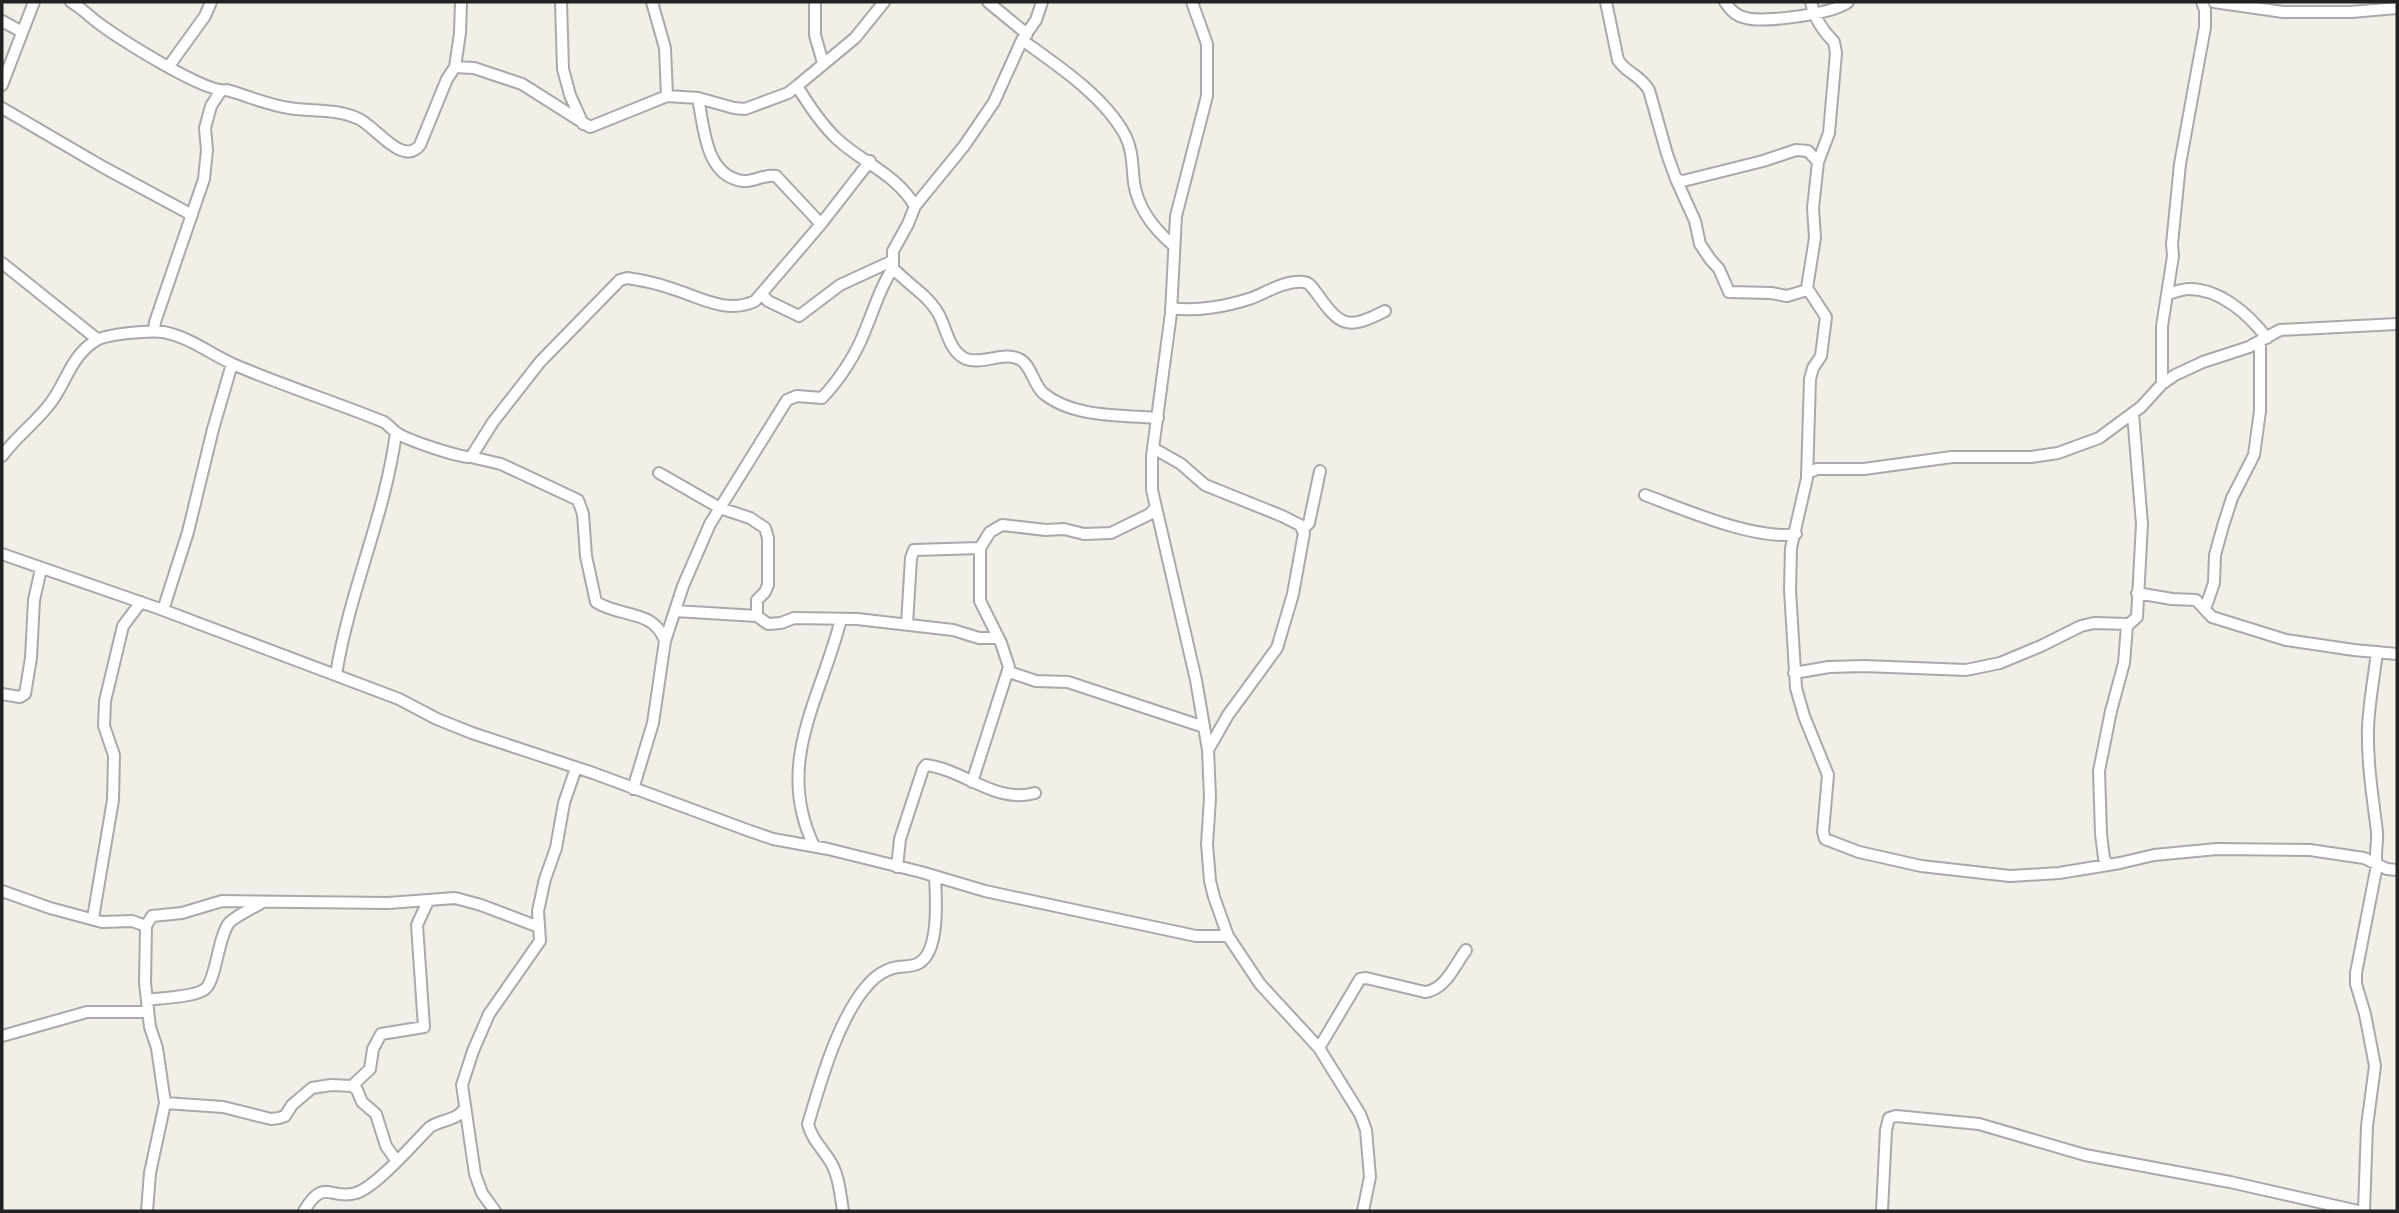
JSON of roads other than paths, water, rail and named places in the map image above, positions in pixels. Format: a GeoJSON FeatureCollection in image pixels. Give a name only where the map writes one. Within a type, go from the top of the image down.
{"type":"FeatureCollection","features":[{"type":"Feature","properties":{"kind":"street"},"geometry":{"type":"LineString","coordinates":[[2,85],[34,2]]}},
{"type":"Feature","properties":{"kind":"street"},"geometry":{"type":"LineString","coordinates":[[71,2],[120,38],[187,79],[220,92],[227,90],[285,108],[349,114],[374,128],[392,146],[405,152],[411,152],[420,145],[447,79],[455,67],[461,2]]}},
{"type":"Feature","properties":{"kind":"street"},"geometry":{"type":"LineString","coordinates":[[169,66],[205,16],[211,2]]}},
{"type":"Feature","properties":{"kind":"street"},"geometry":{"type":"LineString","coordinates":[[561,2],[563,69],[570,95],[583,124]]}},
{"type":"Feature","properties":{"kind":"street"},"geometry":{"type":"LineString","coordinates":[[652,2],[665,48],[667,96]]}},
{"type":"Feature","properties":{"kind":"street"},"geometry":{"type":"LineString","coordinates":[[815,2],[815,35],[823,63]]}},
{"type":"Feature","properties":{"kind":"street"},"geometry":{"type":"LineString","coordinates":[[455,67],[474,68],[522,84],[583,124],[593,127],[667,96],[698,98],[745,109],[788,93],[855,38],[884,2]]}},
{"type":"Feature","properties":{"kind":"street"},"geometry":{"type":"LineString","coordinates":[[988,2],[1074,78],[1125,135],[1133,164],[1135,186],[1146,217],[1173,245]]}},
{"type":"Feature","properties":{"kind":"street"},"geometry":{"type":"LineString","coordinates":[[633,789],[653,723],[665,641],[699,545],[787,400],[797,396],[822,398],[837,380],[862,337],[879,290],[893,265],[893,251],[915,206],[964,146],[994,102],[1036,20],[1042,2]]}},
{"type":"Feature","properties":{"kind":"street"},"geometry":{"type":"LineString","coordinates":[[1192,2],[1206,44],[1207,96],[1180,197],[1173,245],[1171,308],[1151,472],[1155,508],[1196,680],[1208,750],[1208,869],[1214,897],[1228,936],[1270,997],[1319,1048],[1351,1098],[1366,1130],[1370,1177],[1363,1211]]}},
{"type":"Feature","properties":{"kind":"street"},"geometry":{"type":"LineString","coordinates":[[1606,2],[1618,60],[1637,75],[1649,90],[1667,154],[1695,221],[1700,244],[1719,269],[1729,292],[1787,296],[1807,290]]}},
{"type":"Feature","properties":{"kind":"street"},"geometry":{"type":"LineString","coordinates":[[1725,2],[1734,13],[1751,19],[1814,14],[1835,10],[1848,2]]}},
{"type":"Feature","properties":{"kind":"street"},"geometry":{"type":"LineString","coordinates":[[1811,2],[1826,36],[1834,42],[1836,53],[1829,133],[1818,162],[1813,208],[1815,239],[1807,290],[1825,314],[1826,323],[1821,356],[1810,379],[1807,473],[1791,548],[1790,590],[1794,673],[1804,716],[1828,773],[1823,834],[1828,840],[1859,852],[1921,866],[2002,875],[2042,875],[2154,855],[2217,849],[2310,850],[2364,858],[2377,865],[2397,870]]}},
{"type":"Feature","properties":{"kind":"street"},"geometry":{"type":"LineString","coordinates":[[2162,384],[2162,326],[2173,256],[2180,164],[2205,27],[2202,2]]}},
{"type":"Feature","properties":{"kind":"street"},"geometry":{"type":"LineString","coordinates":[[2214,2],[2283,12],[2351,12],[2397,8]]}},
{"type":"Feature","properties":{"kind":"street"},"geometry":{"type":"LineString","coordinates":[[2,21],[22,33]]}},
{"type":"Feature","properties":{"kind":"street"},"geometry":{"type":"LineString","coordinates":[[797,86],[836,138],[902,187],[915,206]]}},
{"type":"Feature","properties":{"kind":"street"},"geometry":{"type":"LineString","coordinates":[[154,331],[206,169],[205,128],[211,106],[220,92]]}},
{"type":"Feature","properties":{"kind":"street"},"geometry":{"type":"LineString","coordinates":[[698,98],[710,151],[720,170],[743,181],[776,176],[821,224]]}},
{"type":"Feature","properties":{"kind":"street"},"geometry":{"type":"LineString","coordinates":[[2,108],[192,215]]}},
{"type":"Feature","properties":{"kind":"street"},"geometry":{"type":"LineString","coordinates":[[1676,179],[1683,181],[1796,150],[1808,151],[1818,162]]}},
{"type":"Feature","properties":{"kind":"street"},"geometry":{"type":"LineString","coordinates":[[471,457],[493,422],[540,362],[623,278],[668,287],[726,306],[746,306],[762,294],[870,161]]}},
{"type":"Feature","properties":{"kind":"street"},"geometry":{"type":"LineString","coordinates":[[2,263],[97,339]]}},
{"type":"Feature","properties":{"kind":"street"},"geometry":{"type":"LineString","coordinates":[[762,294],[768,301],[799,316],[840,285],[893,265]]}},
{"type":"Feature","properties":{"kind":"street"},"geometry":{"type":"LineString","coordinates":[[893,265],[930,301],[940,316],[946,335],[963,358],[980,361],[1017,357],[1023,361],[1035,384],[1044,393],[1065,405],[1079,410],[1158,418]]}},
{"type":"Feature","properties":{"kind":"street"},"geometry":{"type":"LineString","coordinates":[[1171,308],[1181,310],[1235,302],[1302,281],[1311,285],[1345,323],[1369,320],[1385,312]]}},
{"type":"Feature","properties":{"kind":"street"},"geometry":{"type":"LineString","coordinates":[[2168,294],[2192,289],[2215,296],[2243,311],[2264,340],[2260,411],[2254,455],[2232,498],[2223,526],[2215,555],[2214,583],[2205,609]]}},
{"type":"Feature","properties":{"kind":"street"},"geometry":{"type":"LineString","coordinates":[[1807,473],[1817,469],[1864,469],[1952,457],[2046,455],[2071,449],[2099,438],[2133,414],[2162,384],[2203,362],[2264,340],[2287,328],[2397,324]]}},
{"type":"Feature","properties":{"kind":"street"},"geometry":{"type":"LineString","coordinates":[[2,456],[22,431],[50,404],[69,366],[97,339],[154,331],[191,340],[232,364],[384,422],[396,433],[457,457],[471,457],[501,464],[578,500],[583,514],[586,556],[596,602],[651,621],[661,628],[665,641]]}},
{"type":"Feature","properties":{"kind":"street"},"geometry":{"type":"LineString","coordinates":[[163,610],[188,532],[232,364]]}},
{"type":"Feature","properties":{"kind":"street"},"geometry":{"type":"LineString","coordinates":[[1794,673],[1829,667],[1864,666],[1966,670],[2000,663],[2081,626],[2094,623],[2128,624],[2136,618],[2142,524],[2133,414]]}},
{"type":"Feature","properties":{"kind":"street"},"geometry":{"type":"LineString","coordinates":[[336,675],[346,623],[391,469],[396,433]]}},
{"type":"Feature","properties":{"kind":"street"},"geometry":{"type":"LineString","coordinates":[[1153,448],[1181,464],[1205,485],[1283,516],[1303,529]]}},
{"type":"Feature","properties":{"kind":"street"},"geometry":{"type":"LineString","coordinates":[[1208,750],[1228,715],[1277,648],[1300,565],[1303,529],[1309,523],[1320,471]]}},
{"type":"Feature","properties":{"kind":"street"},"geometry":{"type":"LineString","coordinates":[[659,473],[720,508],[750,518],[765,528],[768,538],[768,585],[757,600],[757,617]]}},
{"type":"Feature","properties":{"kind":"street"},"geometry":{"type":"LineString","coordinates":[[1645,495],[1701,517],[1774,535],[1796,534]]}},
{"type":"Feature","properties":{"kind":"street"},"geometry":{"type":"LineString","coordinates":[[972,782],[1009,672],[1007,658],[980,601],[979,548],[990,532],[1002,525],[1046,530],[1065,529],[1084,534],[1111,533],[1150,514],[1155,508]]}},
{"type":"Feature","properties":{"kind":"street"},"geometry":{"type":"LineString","coordinates":[[907,624],[913,551],[979,548]]}},
{"type":"Feature","properties":{"kind":"street"},"geometry":{"type":"LineString","coordinates":[[2,554],[141,602],[336,675],[399,699],[472,733],[773,839],[814,846],[985,891],[1196,936],[1228,936]]}},
{"type":"Feature","properties":{"kind":"street"},"geometry":{"type":"LineString","coordinates":[[2,694],[20,697],[25,692],[31,658],[34,600],[41,569]]}},
{"type":"Feature","properties":{"kind":"street"},"geometry":{"type":"LineString","coordinates":[[2137,593],[2196,600],[2212,617],[2286,640],[2397,653]]}},
{"type":"Feature","properties":{"kind":"street"},"geometry":{"type":"LineString","coordinates":[[93,918],[113,800],[114,755],[104,726],[105,701],[123,626],[141,602]]}},
{"type":"Feature","properties":{"kind":"street"},"geometry":{"type":"LineString","coordinates":[[675,611],[757,617],[768,624],[794,618],[907,624],[960,632],[979,638],[998,638]]}},
{"type":"Feature","properties":{"kind":"street"},"geometry":{"type":"LineString","coordinates":[[814,846],[804,827],[797,776],[809,717],[841,619]]}},
{"type":"Feature","properties":{"kind":"street"},"geometry":{"type":"LineString","coordinates":[[2108,865],[2104,862],[2101,834],[2099,771],[2124,663],[2128,624]]}},
{"type":"Feature","properties":{"kind":"street"},"geometry":{"type":"LineString","coordinates":[[1882,1211],[1887,1126],[1889,1118],[1896,1116],[1979,1124],[2085,1155],[2230,1182],[2361,1211],[2367,1126],[2375,1066],[2356,984],[2356,973],[2377,865],[2375,860],[2378,842],[2368,725],[2377,652]]}},
{"type":"Feature","properties":{"kind":"street"},"geometry":{"type":"LineString","coordinates":[[1009,672],[1036,681],[1063,681],[1204,727]]}},
{"type":"Feature","properties":{"kind":"street"},"geometry":{"type":"LineString","coordinates":[[897,867],[900,839],[924,767],[940,767],[1011,796],[1035,793]]}},
{"type":"Feature","properties":{"kind":"street"},"geometry":{"type":"LineString","coordinates":[[495,1211],[482,1193],[475,1174],[463,1085],[473,1051],[489,1014],[538,946],[538,911],[556,848],[564,803],[576,768]]}},
{"type":"Feature","properties":{"kind":"street"},"geometry":{"type":"LineString","coordinates":[[843,1211],[836,1174],[828,1157],[811,1135],[808,1124],[831,1053],[855,1001],[879,972],[918,964],[927,956],[933,939],[935,919],[934,876]]}},
{"type":"Feature","properties":{"kind":"street"},"geometry":{"type":"LineString","coordinates":[[2,891],[102,922],[132,921],[146,926]]}},
{"type":"Feature","properties":{"kind":"street"},"geometry":{"type":"LineString","coordinates":[[147,1211],[150,1173],[165,1103],[157,1048],[147,1006],[146,926],[154,915],[182,913],[213,902],[428,901],[449,898],[464,900],[539,927]]}},
{"type":"Feature","properties":{"kind":"street"},"geometry":{"type":"LineString","coordinates":[[352,1086],[370,1069],[373,1049],[381,1034],[424,1027],[417,925],[428,901]]}},
{"type":"Feature","properties":{"kind":"street"},"geometry":{"type":"LineString","coordinates":[[2,1036],[87,1012],[147,1006],[205,990],[229,923],[261,902]]}},
{"type":"Feature","properties":{"kind":"street"},"geometry":{"type":"LineString","coordinates":[[1319,1048],[1360,979],[1366,978],[1426,992],[1434,991],[1466,950]]}},
{"type":"Feature","properties":{"kind":"street"},"geometry":{"type":"LineString","coordinates":[[165,1103],[223,1107],[271,1119],[285,1116],[292,1105],[312,1088],[352,1086],[357,1090],[362,1102],[376,1114],[386,1146],[396,1160]]}},
{"type":"Feature","properties":{"kind":"street"},"geometry":{"type":"LineString","coordinates":[[304,1211],[323,1191],[350,1194],[359,1191],[379,1177],[430,1127],[458,1116],[465,1108]]}}]}
